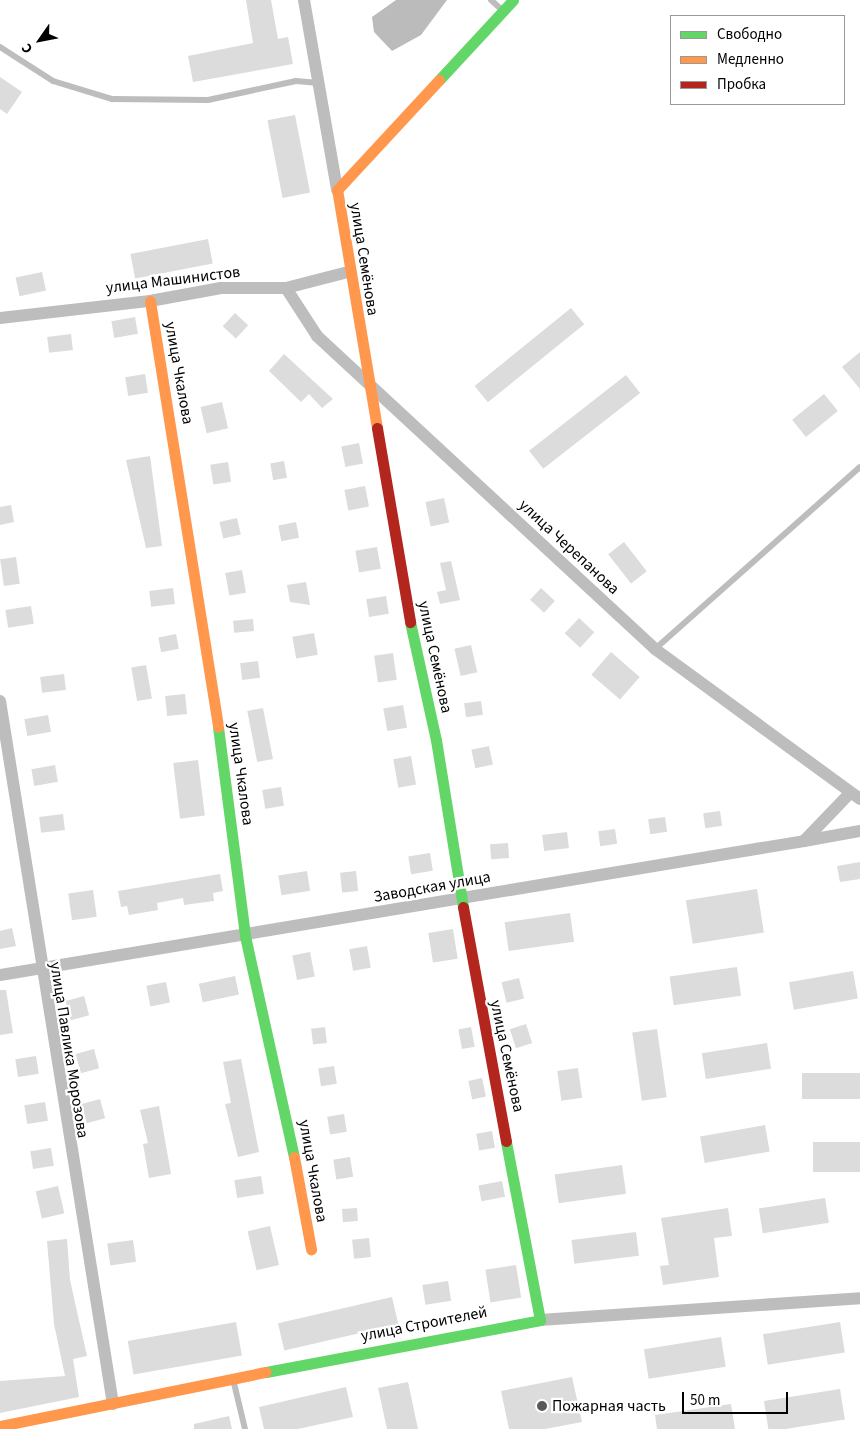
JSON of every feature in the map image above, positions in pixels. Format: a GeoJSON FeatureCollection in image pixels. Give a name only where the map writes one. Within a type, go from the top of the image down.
{"type":"FeatureCollection","features":[{"type":"Feature","properties":{"kind":"street","name":"улица Семёнова"},"geometry":{"type":"LineString","coordinates":[[304,0],[337,190],[348,272],[374,388],[412,634],[463,898],[480,1014],[540,1320]]}},
{"type":"Feature","properties":{"kind":"street"},"geometry":{"type":"LineString","coordinates":[[337,190],[513,0]]}},
{"type":"Feature","properties":{"kind":"street","name":"улица Машинистов"},"geometry":{"type":"LineString","coordinates":[[0,318],[150,301],[221,288],[286,288],[348,272]]}},
{"type":"Feature","properties":{"kind":"street","name":"улица Черепанова"},"geometry":{"type":"LineString","coordinates":[[286,288],[318,336],[655,649],[855,796]]}},
{"type":"Feature","properties":{"kind":"street","name":"улица Чкалова"},"geometry":{"type":"LineString","coordinates":[[150,301],[228,792],[245,936],[284,1104],[311,1249]]}},
{"type":"Feature","properties":{"kind":"street","name":"улица Павлика Морозова"},"geometry":{"type":"LineString","coordinates":[[0,701],[40,968],[113,1404]]}},
{"type":"Feature","properties":{"kind":"street"},"geometry":{"type":"LineString","coordinates":[[804,841],[855,796]]}},
{"type":"Feature","properties":{"kind":"street","name":"Заводская улица"},"geometry":{"type":"LineString","coordinates":[[0,975],[245,936],[860,831]]}},
{"type":"Feature","properties":{"kind":"street","name":"улица Строителей"},"geometry":{"type":"LineString","coordinates":[[0,1426],[232,1378],[540,1320],[860,1298]]}},
{"type":"Feature","properties":{"kind":"lane"},"geometry":{"type":"LineString","coordinates":[[491,0],[503,12]]}},
{"type":"Feature","properties":{"kind":"lane"},"geometry":{"type":"LineString","coordinates":[[0,47],[53,81],[112,99],[208,100],[296,81],[319,83]]}},
{"type":"Feature","properties":{"kind":"lane"},"geometry":{"type":"LineString","coordinates":[[655,649],[860,467]]}},
{"type":"Feature","properties":{"kind":"lane"},"geometry":{"type":"LineString","coordinates":[[232,1378],[245,1429]]}},
{"type":"Feature","properties":{"kind":"shaded area"},"geometry":{"type":"Polygon","coordinates":[[[396,0],[447,0],[421,35],[392,51],[374,32],[372,17],[396,0]]]}},
{"type":"Feature","properties":{"kind":"building"},"geometry":{"type":"Polygon","coordinates":[[[246,0],[271,0],[278,39],[288,37],[293,64],[193,82],[188,56],[253,43],[246,0]]]}},
{"type":"Feature","properties":{"kind":"building"},"geometry":{"type":"Polygon","coordinates":[[[0,77],[22,92],[7,114],[0,109],[0,77]]]}},
{"type":"Feature","properties":{"kind":"building"},"geometry":{"type":"Polygon","coordinates":[[[295,115],[310,193],[283,198],[268,120],[295,115]]]}},
{"type":"Feature","properties":{"kind":"building"},"geometry":{"type":"Polygon","coordinates":[[[208,239],[213,264],[135,279],[130,254],[208,239]]]}},
{"type":"Feature","properties":{"kind":"building"},"geometry":{"type":"Polygon","coordinates":[[[42,272],[46,291],[20,296],[16,278],[42,272]]]}},
{"type":"Feature","properties":{"kind":"building"},"geometry":{"type":"Polygon","coordinates":[[[571,308],[584,324],[488,402],[475,386],[571,308]]]}},
{"type":"Feature","properties":{"kind":"building"},"geometry":{"type":"Polygon","coordinates":[[[235,313],[248,325],[236,338],[223,326],[235,313]]]}},
{"type":"Feature","properties":{"kind":"building"},"geometry":{"type":"Polygon","coordinates":[[[135,317],[138,334],[114,338],[111,321],[135,317]]]}},
{"type":"Feature","properties":{"kind":"building"},"geometry":{"type":"Polygon","coordinates":[[[71,334],[73,350],[49,353],[47,337],[71,334]]]}},
{"type":"Feature","properties":{"kind":"building"},"geometry":{"type":"Polygon","coordinates":[[[860,352],[860,389],[842,367],[860,352]]]}},
{"type":"Feature","properties":{"kind":"building"},"geometry":{"type":"Polygon","coordinates":[[[284,354],[333,399],[322,408],[309,394],[301,402],[269,371],[284,354]]]}},
{"type":"Feature","properties":{"kind":"building"},"geometry":{"type":"Polygon","coordinates":[[[145,374],[148,393],[128,396],[125,377],[145,374]]]}},
{"type":"Feature","properties":{"kind":"building"},"geometry":{"type":"Polygon","coordinates":[[[626,375],[640,393],[543,469],[529,451],[626,375]]]}},
{"type":"Feature","properties":{"kind":"building"},"geometry":{"type":"Polygon","coordinates":[[[824,394],[838,411],[806,437],[792,420],[824,394]]]}},
{"type":"Feature","properties":{"kind":"building"},"geometry":{"type":"Polygon","coordinates":[[[222,402],[228,428],[207,433],[201,407],[222,402]]]}},
{"type":"Feature","properties":{"kind":"building"},"geometry":{"type":"Polygon","coordinates":[[[359,443],[363,464],[345,467],[341,446],[359,443]]]}},
{"type":"Feature","properties":{"kind":"building"},"geometry":{"type":"Polygon","coordinates":[[[150,456],[162,546],[146,548],[126,460],[150,456]]]}},
{"type":"Feature","properties":{"kind":"building"},"geometry":{"type":"Polygon","coordinates":[[[284,461],[287,478],[273,480],[270,463],[284,461]]]}},
{"type":"Feature","properties":{"kind":"building"},"geometry":{"type":"Polygon","coordinates":[[[228,462],[231,482],[213,485],[210,465],[228,462]]]}},
{"type":"Feature","properties":{"kind":"building"},"geometry":{"type":"Polygon","coordinates":[[[365,486],[369,507],[348,511],[344,490],[365,486]]]}},
{"type":"Feature","properties":{"kind":"building"},"geometry":{"type":"Polygon","coordinates":[[[444,498],[449,522],[431,526],[425,502],[444,498]]]}},
{"type":"Feature","properties":{"kind":"building"},"geometry":{"type":"Polygon","coordinates":[[[11,505],[14,522],[0,525],[0,507],[11,505]]]}},
{"type":"Feature","properties":{"kind":"building"},"geometry":{"type":"Polygon","coordinates":[[[237,518],[241,535],[223,539],[219,522],[237,518]]]}},
{"type":"Feature","properties":{"kind":"building"},"geometry":{"type":"Polygon","coordinates":[[[296,522],[299,538],[281,541],[278,525],[296,522]]]}},
{"type":"Feature","properties":{"kind":"building"},"geometry":{"type":"Polygon","coordinates":[[[624,542],[647,571],[631,583],[608,554],[624,542]]]}},
{"type":"Feature","properties":{"kind":"building"},"geometry":{"type":"Polygon","coordinates":[[[377,547],[381,569],[359,572],[355,551],[377,547]]]}},
{"type":"Feature","properties":{"kind":"building"},"geometry":{"type":"Polygon","coordinates":[[[16,557],[20,584],[4,586],[0,559],[16,557]]]}},
{"type":"Feature","properties":{"kind":"building"},"geometry":{"type":"Polygon","coordinates":[[[451,561],[460,600],[440,604],[437,592],[446,590],[440,563],[451,561]]]}},
{"type":"Feature","properties":{"kind":"building"},"geometry":{"type":"Polygon","coordinates":[[[242,570],[246,593],[229,596],[225,573],[242,570]]]}},
{"type":"Feature","properties":{"kind":"building"},"geometry":{"type":"Polygon","coordinates":[[[306,582],[310,605],[290,602],[287,585],[306,582]]]}},
{"type":"Feature","properties":{"kind":"building"},"geometry":{"type":"Polygon","coordinates":[[[173,588],[175,604],[151,607],[149,591],[173,588]]]}},
{"type":"Feature","properties":{"kind":"building"},"geometry":{"type":"Polygon","coordinates":[[[541,588],[555,601],[544,613],[530,600],[541,588]]]}},
{"type":"Feature","properties":{"kind":"building"},"geometry":{"type":"Polygon","coordinates":[[[386,596],[389,614],[369,617],[366,599],[386,596]]]}},
{"type":"Feature","properties":{"kind":"building"},"geometry":{"type":"Polygon","coordinates":[[[31,606],[34,624],[8,628],[5,610],[31,606]]]}},
{"type":"Feature","properties":{"kind":"building"},"geometry":{"type":"Polygon","coordinates":[[[579,618],[594,632],[580,648],[565,633],[579,618]]]}},
{"type":"Feature","properties":{"kind":"building"},"geometry":{"type":"Polygon","coordinates":[[[253,619],[254,631],[234,633],[233,621],[253,619]]]}},
{"type":"Feature","properties":{"kind":"building"},"geometry":{"type":"Polygon","coordinates":[[[314,633],[318,655],[296,658],[292,637],[314,633]]]}},
{"type":"Feature","properties":{"kind":"building"},"geometry":{"type":"Polygon","coordinates":[[[176,634],[179,649],[161,652],[158,637],[176,634]]]}},
{"type":"Feature","properties":{"kind":"building"},"geometry":{"type":"Polygon","coordinates":[[[471,645],[477,672],[461,676],[454,649],[471,645]]]}},
{"type":"Feature","properties":{"kind":"building"},"geometry":{"type":"Polygon","coordinates":[[[611,652],[640,677],[620,700],[591,675],[611,652]]]}},
{"type":"Feature","properties":{"kind":"building"},"geometry":{"type":"Polygon","coordinates":[[[393,653],[397,680],[378,682],[374,656],[393,653]]]}},
{"type":"Feature","properties":{"kind":"building"},"geometry":{"type":"Polygon","coordinates":[[[258,661],[260,678],[242,680],[240,663],[258,661]]]}},
{"type":"Feature","properties":{"kind":"building"},"geometry":{"type":"Polygon","coordinates":[[[146,665],[152,698],[137,701],[131,668],[146,665]]]}},
{"type":"Feature","properties":{"kind":"building"},"geometry":{"type":"Polygon","coordinates":[[[64,674],[66,690],[42,693],[40,677],[64,674]]]}},
{"type":"Feature","properties":{"kind":"building"},"geometry":{"type":"Polygon","coordinates":[[[185,694],[187,714],[167,716],[165,696],[185,694]]]}},
{"type":"Feature","properties":{"kind":"building"},"geometry":{"type":"Polygon","coordinates":[[[481,701],[483,715],[466,717],[464,703],[481,701]]]}},
{"type":"Feature","properties":{"kind":"building"},"geometry":{"type":"Polygon","coordinates":[[[403,705],[407,728],[387,731],[383,708],[403,705]]]}},
{"type":"Feature","properties":{"kind":"building"},"geometry":{"type":"Polygon","coordinates":[[[263,708],[273,759],[257,762],[247,711],[263,708]]]}},
{"type":"Feature","properties":{"kind":"building"},"geometry":{"type":"Polygon","coordinates":[[[48,715],[51,732],[27,736],[24,719],[48,715]]]}},
{"type":"Feature","properties":{"kind":"building"},"geometry":{"type":"Polygon","coordinates":[[[489,746],[493,765],[475,768],[471,750],[489,746]]]}},
{"type":"Feature","properties":{"kind":"building"},"geometry":{"type":"Polygon","coordinates":[[[411,756],[416,785],[398,788],[393,759],[411,756]]]}},
{"type":"Feature","properties":{"kind":"building"},"geometry":{"type":"Polygon","coordinates":[[[198,760],[205,816],[180,819],[173,763],[198,760]]]}},
{"type":"Feature","properties":{"kind":"building"},"geometry":{"type":"Polygon","coordinates":[[[55,765],[58,782],[34,786],[31,769],[55,765]]]}},
{"type":"Feature","properties":{"kind":"building"},"geometry":{"type":"Polygon","coordinates":[[[281,787],[284,806],[265,809],[262,790],[281,787]]]}},
{"type":"Feature","properties":{"kind":"building"},"geometry":{"type":"Polygon","coordinates":[[[720,811],[722,826],[705,828],[703,813],[720,811]]]}},
{"type":"Feature","properties":{"kind":"building"},"geometry":{"type":"Polygon","coordinates":[[[63,814],[65,830],[41,833],[39,817],[63,814]]]}},
{"type":"Feature","properties":{"kind":"building"},"geometry":{"type":"Polygon","coordinates":[[[665,817],[667,832],[650,834],[648,819],[665,817]]]}},
{"type":"Feature","properties":{"kind":"building"},"geometry":{"type":"Polygon","coordinates":[[[615,829],[617,844],[600,846],[598,831],[615,829]]]}},
{"type":"Feature","properties":{"kind":"building"},"geometry":{"type":"Polygon","coordinates":[[[567,832],[569,848],[544,851],[542,835],[567,832]]]}},
{"type":"Feature","properties":{"kind":"building"},"geometry":{"type":"Polygon","coordinates":[[[508,843],[509,858],[491,859],[490,844],[508,843]]]}},
{"type":"Feature","properties":{"kind":"building"},"geometry":{"type":"Polygon","coordinates":[[[430,853],[433,871],[411,874],[408,856],[430,853]]]}},
{"type":"Feature","properties":{"kind":"building"},"geometry":{"type":"Polygon","coordinates":[[[860,862],[860,879],[840,882],[837,866],[860,862]]]}},
{"type":"Feature","properties":{"kind":"building"},"geometry":{"type":"Polygon","coordinates":[[[307,871],[310,891],[281,895],[278,876],[307,871]]]}},
{"type":"Feature","properties":{"kind":"building"},"geometry":{"type":"Polygon","coordinates":[[[356,871],[358,891],[342,893],[340,873],[356,871]]]}},
{"type":"Feature","properties":{"kind":"building"},"geometry":{"type":"Polygon","coordinates":[[[220,874],[223,891],[213,893],[214,901],[184,905],[183,898],[157,903],[158,910],[129,915],[127,906],[121,907],[118,891],[220,874]]]}},
{"type":"Feature","properties":{"kind":"building"},"geometry":{"type":"Polygon","coordinates":[[[757,889],[764,932],[693,944],[686,900],[757,889]]]}},
{"type":"Feature","properties":{"kind":"building"},"geometry":{"type":"Polygon","coordinates":[[[93,890],[97,917],[72,920],[68,893],[93,890]]]}},
{"type":"Feature","properties":{"kind":"building"},"geometry":{"type":"Polygon","coordinates":[[[570,913],[574,942],[509,951],[505,922],[570,913]]]}},
{"type":"Feature","properties":{"kind":"building"},"geometry":{"type":"Polygon","coordinates":[[[12,928],[16,946],[0,949],[0,931],[12,928]]]}},
{"type":"Feature","properties":{"kind":"building"},"geometry":{"type":"Polygon","coordinates":[[[453,929],[458,959],[433,963],[428,933],[453,929]]]}},
{"type":"Feature","properties":{"kind":"building"},"geometry":{"type":"Polygon","coordinates":[[[367,946],[371,968],[353,971],[349,949],[367,946]]]}},
{"type":"Feature","properties":{"kind":"building"},"geometry":{"type":"Polygon","coordinates":[[[310,952],[315,977],[297,980],[292,955],[310,952]]]}},
{"type":"Feature","properties":{"kind":"building"},"geometry":{"type":"Polygon","coordinates":[[[737,967],[741,996],[674,1005],[670,976],[737,967]]]}},
{"type":"Feature","properties":{"kind":"building"},"geometry":{"type":"Polygon","coordinates":[[[853,971],[858,999],[794,1010],[789,982],[853,971]]]}},
{"type":"Feature","properties":{"kind":"building"},"geometry":{"type":"Polygon","coordinates":[[[235,976],[239,995],[203,1002],[199,984],[235,976]]]}},
{"type":"Feature","properties":{"kind":"building"},"geometry":{"type":"Polygon","coordinates":[[[519,978],[524,998],[507,1003],[502,982],[519,978]]]}},
{"type":"Feature","properties":{"kind":"building"},"geometry":{"type":"Polygon","coordinates":[[[166,982],[170,1003],[150,1006],[146,986],[166,982]]]}},
{"type":"Feature","properties":{"kind":"building"},"geometry":{"type":"Polygon","coordinates":[[[0,990],[6,990],[13,1033],[0,1035],[0,990]]]}},
{"type":"Feature","properties":{"kind":"building"},"geometry":{"type":"Polygon","coordinates":[[[84,996],[89,1015],[71,1020],[66,1001],[84,996]]]}},
{"type":"Feature","properties":{"kind":"building"},"geometry":{"type":"Polygon","coordinates":[[[526,1024],[532,1043],[516,1048],[510,1029],[526,1024]]]}},
{"type":"Feature","properties":{"kind":"building"},"geometry":{"type":"Polygon","coordinates":[[[325,1027],[327,1043],[313,1045],[311,1029],[325,1027]]]}},
{"type":"Feature","properties":{"kind":"building"},"geometry":{"type":"Polygon","coordinates":[[[471,1027],[475,1047],[462,1049],[458,1029],[471,1027]]]}},
{"type":"Feature","properties":{"kind":"building"},"geometry":{"type":"Polygon","coordinates":[[[657,1029],[667,1097],[642,1101],[632,1032],[657,1029]]]}},
{"type":"Feature","properties":{"kind":"building"},"geometry":{"type":"Polygon","coordinates":[[[767,1043],[771,1069],[706,1079],[702,1053],[767,1043]]]}},
{"type":"Feature","properties":{"kind":"building"},"geometry":{"type":"Polygon","coordinates":[[[94,1049],[99,1068],[81,1073],[76,1054],[94,1049]]]}},
{"type":"Feature","properties":{"kind":"building"},"geometry":{"type":"Polygon","coordinates":[[[36,1056],[39,1074],[18,1077],[15,1059],[36,1056]]]}},
{"type":"Feature","properties":{"kind":"building"},"geometry":{"type":"Polygon","coordinates":[[[241,1059],[259,1152],[238,1157],[225,1104],[231,1103],[223,1062],[241,1059]]]}},
{"type":"Feature","properties":{"kind":"building"},"geometry":{"type":"Polygon","coordinates":[[[334,1066],[337,1084],[321,1086],[318,1069],[334,1066]]]}},
{"type":"Feature","properties":{"kind":"building"},"geometry":{"type":"Polygon","coordinates":[[[578,1068],[582,1098],[561,1101],[557,1071],[578,1068]]]}},
{"type":"Feature","properties":{"kind":"building"},"geometry":{"type":"Polygon","coordinates":[[[802,1073],[860,1073],[860,1099],[802,1099],[802,1073]]]}},
{"type":"Feature","properties":{"kind":"building"},"geometry":{"type":"Polygon","coordinates":[[[482,1078],[486,1097],[472,1099],[468,1081],[482,1078]]]}},
{"type":"Feature","properties":{"kind":"building"},"geometry":{"type":"Polygon","coordinates":[[[100,1099],[105,1118],[87,1123],[82,1104],[100,1099]]]}},
{"type":"Feature","properties":{"kind":"building"},"geometry":{"type":"Polygon","coordinates":[[[45,1102],[48,1121],[27,1124],[24,1105],[45,1102]]]}},
{"type":"Feature","properties":{"kind":"building"},"geometry":{"type":"Polygon","coordinates":[[[159,1106],[171,1174],[149,1178],[143,1144],[148,1143],[140,1110],[159,1106]]]}},
{"type":"Feature","properties":{"kind":"building"},"geometry":{"type":"Polygon","coordinates":[[[344,1114],[347,1132],[330,1134],[327,1117],[344,1114]]]}},
{"type":"Feature","properties":{"kind":"building"},"geometry":{"type":"Polygon","coordinates":[[[765,1125],[770,1152],[705,1163],[700,1136],[765,1125]]]}},
{"type":"Feature","properties":{"kind":"building"},"geometry":{"type":"Polygon","coordinates":[[[492,1131],[495,1148],[479,1151],[476,1134],[492,1131]]]}},
{"type":"Feature","properties":{"kind":"building"},"geometry":{"type":"Polygon","coordinates":[[[813,1142],[860,1142],[860,1172],[813,1172],[813,1142]]]}},
{"type":"Feature","properties":{"kind":"building"},"geometry":{"type":"Polygon","coordinates":[[[51,1148],[54,1166],[33,1169],[30,1151],[51,1148]]]}},
{"type":"Feature","properties":{"kind":"building"},"geometry":{"type":"Polygon","coordinates":[[[350,1157],[353,1177],[336,1179],[333,1160],[350,1157]]]}},
{"type":"Feature","properties":{"kind":"building"},"geometry":{"type":"Polygon","coordinates":[[[622,1165],[626,1194],[559,1203],[555,1174],[622,1165]]]}},
{"type":"Feature","properties":{"kind":"building"},"geometry":{"type":"Polygon","coordinates":[[[261,1176],[264,1194],[237,1198],[234,1180],[261,1176]]]}},
{"type":"Feature","properties":{"kind":"building"},"geometry":{"type":"Polygon","coordinates":[[[502,1181],[505,1197],[481,1201],[478,1186],[502,1181]]]}},
{"type":"Feature","properties":{"kind":"building"},"geometry":{"type":"Polygon","coordinates":[[[58,1186],[64,1213],[42,1218],[36,1191],[58,1186]]]}},
{"type":"Feature","properties":{"kind":"building"},"geometry":{"type":"Polygon","coordinates":[[[825,1198],[829,1223],[763,1233],[759,1208],[825,1198]]]}},
{"type":"Feature","properties":{"kind":"building"},"geometry":{"type":"Polygon","coordinates":[[[357,1208],[358,1221],[343,1222],[342,1209],[357,1208]]]}},
{"type":"Feature","properties":{"kind":"building"},"geometry":{"type":"Polygon","coordinates":[[[728,1208],[732,1236],[714,1238],[719,1277],[663,1285],[660,1266],[669,1265],[661,1218],[728,1208]]]}},
{"type":"Feature","properties":{"kind":"building"},"geometry":{"type":"Polygon","coordinates":[[[270,1226],[279,1265],[257,1270],[248,1231],[270,1226]]]}},
{"type":"Feature","properties":{"kind":"building"},"geometry":{"type":"Polygon","coordinates":[[[636,1232],[639,1256],[574,1264],[571,1240],[636,1232]]]}},
{"type":"Feature","properties":{"kind":"building"},"geometry":{"type":"Polygon","coordinates":[[[369,1238],[371,1257],[354,1259],[352,1240],[369,1238]]]}},
{"type":"Feature","properties":{"kind":"building"},"geometry":{"type":"Polygon","coordinates":[[[67,1239],[70,1280],[87,1356],[73,1359],[79,1397],[0,1413],[0,1381],[65,1376],[54,1324],[47,1241],[67,1239]]]}},
{"type":"Feature","properties":{"kind":"building"},"geometry":{"type":"Polygon","coordinates":[[[133,1240],[136,1262],[110,1265],[107,1244],[133,1240]]]}},
{"type":"Feature","properties":{"kind":"building"},"geometry":{"type":"Polygon","coordinates":[[[516,1265],[521,1298],[491,1302],[485,1270],[516,1265]]]}},
{"type":"Feature","properties":{"kind":"building"},"geometry":{"type":"Polygon","coordinates":[[[448,1281],[451,1301],[425,1305],[422,1285],[448,1281]]]}},
{"type":"Feature","properties":{"kind":"building"},"geometry":{"type":"Polygon","coordinates":[[[392,1297],[398,1324],[284,1351],[278,1323],[392,1297]]]}},
{"type":"Feature","properties":{"kind":"building"},"geometry":{"type":"Polygon","coordinates":[[[236,1322],[242,1355],[134,1375],[128,1341],[236,1322]]]}},
{"type":"Feature","properties":{"kind":"building"},"geometry":{"type":"Polygon","coordinates":[[[840,1322],[845,1353],[768,1365],[763,1334],[840,1322]]]}},
{"type":"Feature","properties":{"kind":"building"},"geometry":{"type":"Polygon","coordinates":[[[721,1337],[726,1367],[649,1379],[644,1349],[721,1337]]]}},
{"type":"Feature","properties":{"kind":"building","name":"Пожарная часть"},"geometry":{"type":"Polygon","coordinates":[[[572,1377],[582,1422],[545,1429],[509,1429],[501,1391],[572,1377]]]}},
{"type":"Feature","properties":{"kind":"building"},"geometry":{"type":"Polygon","coordinates":[[[408,1382],[418,1429],[387,1429],[378,1388],[408,1382]]]}},
{"type":"Feature","properties":{"kind":"building"},"geometry":{"type":"Polygon","coordinates":[[[346,1387],[353,1417],[298,1429],[264,1429],[259,1407],[346,1387]]]}},
{"type":"Feature","properties":{"kind":"building"},"geometry":{"type":"Polygon","coordinates":[[[840,1389],[845,1420],[786,1429],[768,1429],[764,1401],[840,1389]]]}},
{"type":"Feature","properties":{"kind":"building"},"geometry":{"type":"Polygon","coordinates":[[[731,1404],[735,1429],[657,1429],[655,1415],[731,1404]]]}},
{"type":"Feature","properties":{"kind":"building"},"geometry":{"type":"Polygon","coordinates":[[[229,1416],[232,1429],[194,1429],[194,1424],[229,1416]]]}},
{"type":"Feature","properties":{"kind":"traffic: fast"},"geometry":{"type":"LineString","coordinates":[[439,80],[513,0]]}},
{"type":"Feature","properties":{"kind":"traffic: fast"},"geometry":{"type":"LineString","coordinates":[[410,622],[436,740],[463,907]]}},
{"type":"Feature","properties":{"kind":"traffic: fast"},"geometry":{"type":"LineString","coordinates":[[218,727],[245,936],[294,1157]]}},
{"type":"Feature","properties":{"kind":"traffic: fast"},"geometry":{"type":"LineString","coordinates":[[266,1372],[540,1320],[506,1141]]}},
{"type":"Feature","properties":{"kind":"traffic: slow"},"geometry":{"type":"LineString","coordinates":[[377,428],[337,190],[439,80]]}},
{"type":"Feature","properties":{"kind":"traffic: slow"},"geometry":{"type":"LineString","coordinates":[[150,301],[218,727]]}},
{"type":"Feature","properties":{"kind":"traffic: slow"},"geometry":{"type":"LineString","coordinates":[[294,1157],[311,1249]]}},
{"type":"Feature","properties":{"kind":"traffic: slow"},"geometry":{"type":"LineString","coordinates":[[0,1426],[266,1372]]}},
{"type":"Feature","properties":{"kind":"traffic: jam"},"geometry":{"type":"LineString","coordinates":[[377,428],[410,622]]}},
{"type":"Feature","properties":{"kind":"traffic: jam"},"geometry":{"type":"LineString","coordinates":[[463,907],[506,1141]]}},
{"type":"Feature","properties":{"kind":"place","name":"Пожарная часть"},"geometry":{"type":"Point","coordinates":[542,1406]}}]}
